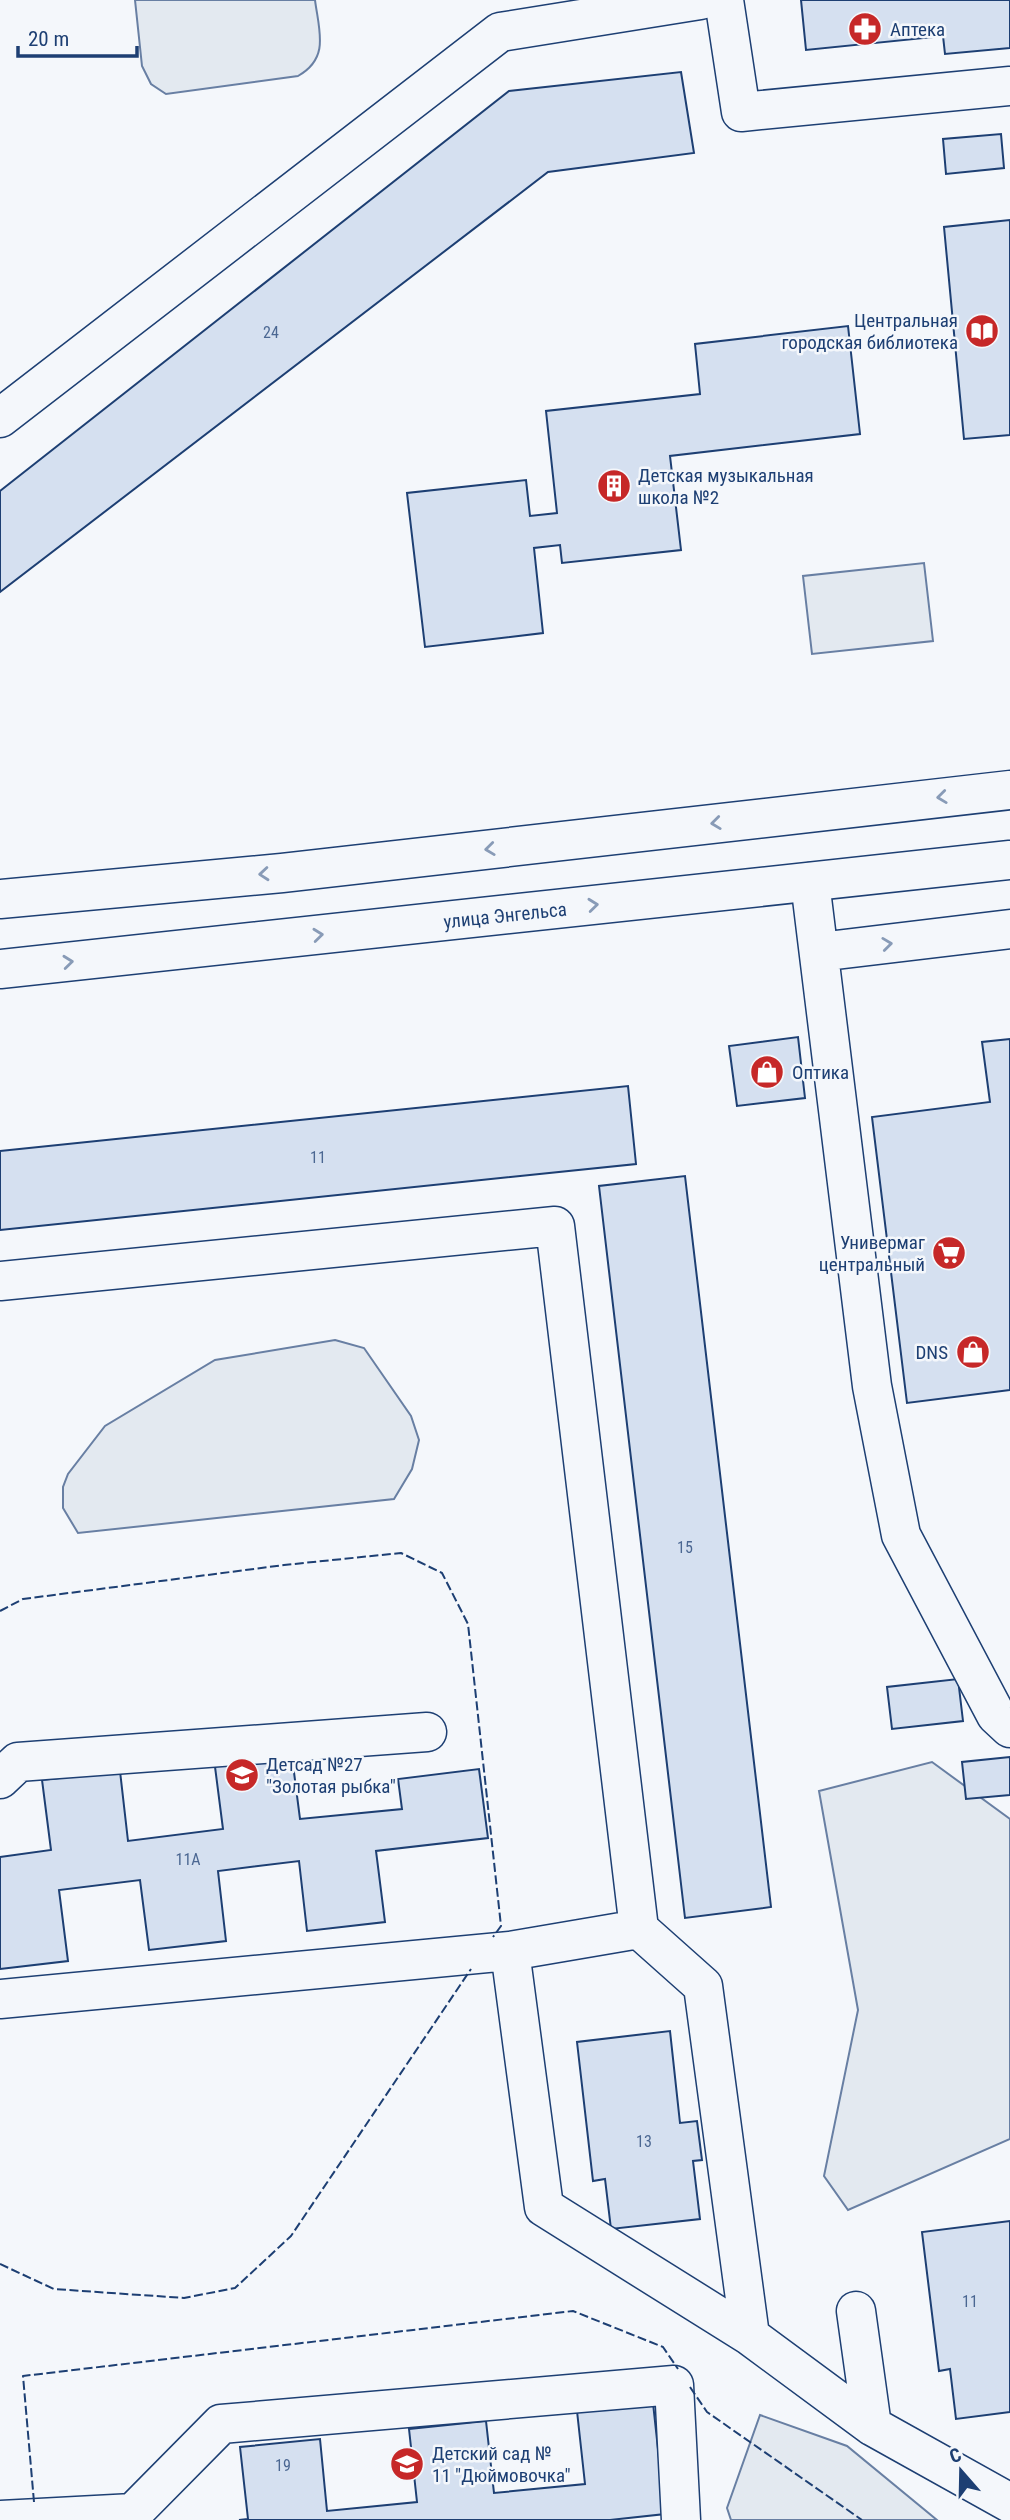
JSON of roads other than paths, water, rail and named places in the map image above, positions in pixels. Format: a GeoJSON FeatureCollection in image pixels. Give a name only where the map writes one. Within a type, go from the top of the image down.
{"type":"FeatureCollection","features":[{"type":"Feature","properties":{"kind":"main road"},"geometry":{"type":"LineString","coordinates":[[0,418],[500,32],[611,7],[700,0]]}},
{"type":"Feature","properties":{"kind":"main road"},"geometry":{"type":"LineString","coordinates":[[724,0],[741,112],[1010,86]]}},
{"type":"Feature","properties":{"kind":"main road"},"geometry":{"type":"LineString","coordinates":[[0,899],[282,873],[1010,790]]}},
{"type":"Feature","properties":{"kind":"main road","name":"улица Энгельса"},"geometry":{"type":"LineString","coordinates":[[0,969],[1010,860]]}},
{"type":"Feature","properties":{"kind":"main road"},"geometry":{"type":"LineString","coordinates":[[810,882],[872,1386],[901,1535],[996,1715],[1010,1728]]}},
{"type":"Feature","properties":{"kind":"main road"},"geometry":{"type":"LineString","coordinates":[[819,951],[1010,929]]}},
{"type":"Feature","properties":{"kind":"main road"},"geometry":{"type":"LineString","coordinates":[[0,1281],[555,1226],[639,1929],[703,1986],[750,2336]]}},
{"type":"Feature","properties":{"kind":"main road"},"geometry":{"type":"LineString","coordinates":[[0,1779],[18,1762],[427,1732]]}},
{"type":"Feature","properties":{"kind":"main road"},"geometry":{"type":"LineString","coordinates":[[0,1999],[509,1951],[639,1929]]}},
{"type":"Feature","properties":{"kind":"main road"},"geometry":{"type":"LineString","coordinates":[[509,1951],[544,2207],[750,2336],[872,2426],[1010,2504]]}},
{"type":"Feature","properties":{"kind":"main road"},"geometry":{"type":"LineString","coordinates":[[856,2311],[872,2426]]}},
{"type":"Feature","properties":{"kind":"main road"},"geometry":{"type":"LineString","coordinates":[[0,2520],[134,2516],[221,2424],[674,2385],[681,2520]]}},
{"type":"Feature","properties":{"kind":"place","name":"Аптека"},"geometry":{"type":"Point","coordinates":[865,29]}},
{"type":"Feature","properties":{"kind":"place","name":"Центральная городская библиотека"},"geometry":{"type":"Point","coordinates":[982,331]}},
{"type":"Feature","properties":{"kind":"place","name":"Детская музыкальная школа №2"},"geometry":{"type":"Point","coordinates":[614,486]}},
{"type":"Feature","properties":{"kind":"place","name":"Оптика"},"geometry":{"type":"Point","coordinates":[767,1072]}},
{"type":"Feature","properties":{"kind":"place","name":"Универмаг центральный"},"geometry":{"type":"Point","coordinates":[949,1253]}},
{"type":"Feature","properties":{"kind":"place","name":"DNS"},"geometry":{"type":"Point","coordinates":[973,1352]}},
{"type":"Feature","properties":{"kind":"place","name":"Детсад №27 \"Золотая рыбка\""},"geometry":{"type":"Point","coordinates":[242,1775]}},
{"type":"Feature","properties":{"kind":"place","name":"Детский сад № 11 \"Дюймовочка\""},"geometry":{"type":"Point","coordinates":[407,2464]}}]}
